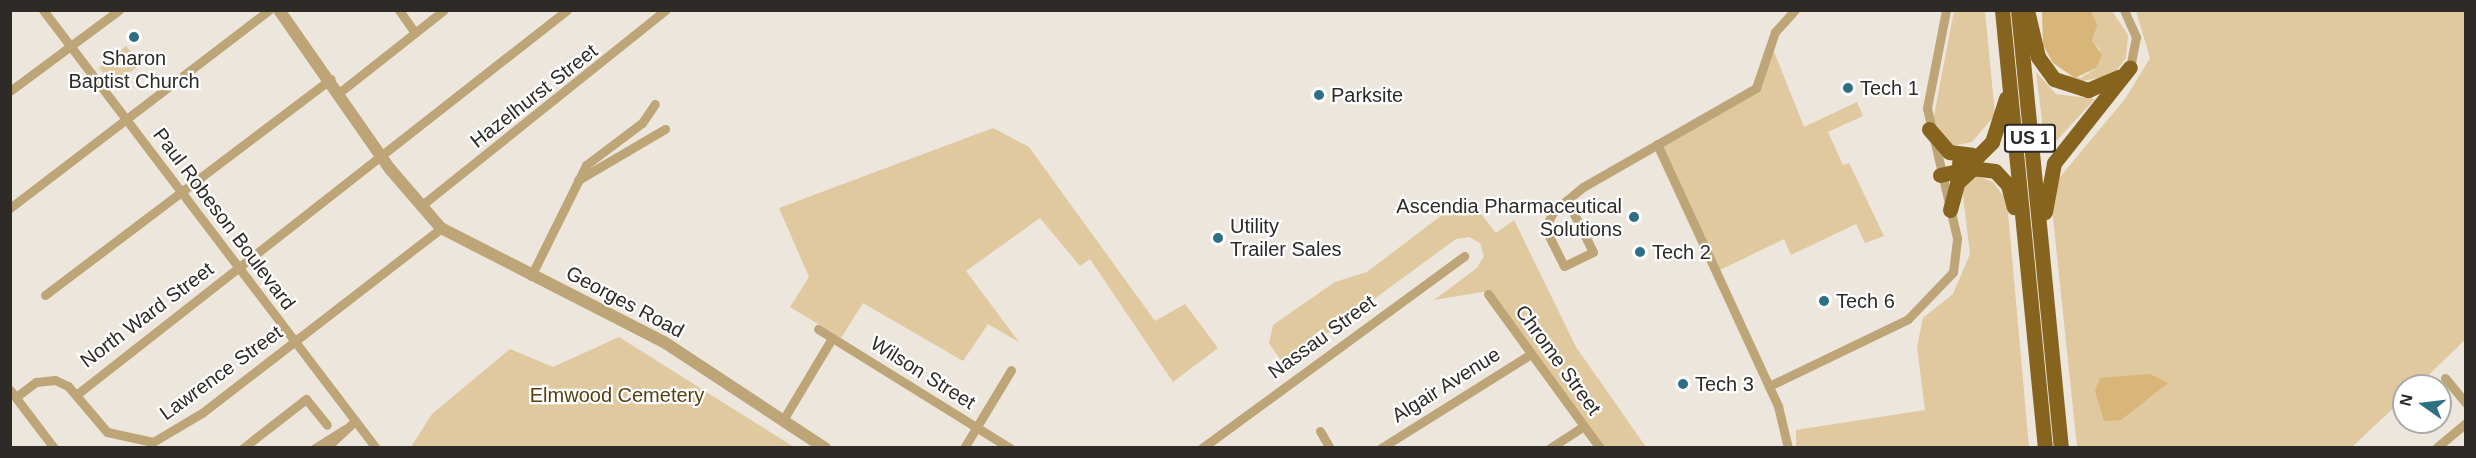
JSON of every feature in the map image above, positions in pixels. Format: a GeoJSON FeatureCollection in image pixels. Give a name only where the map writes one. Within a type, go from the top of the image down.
{"type":"FeatureCollection","features":[{"type":"Feature","properties":{"kind":"highway","name":"US 1"},"geometry":{"type":"LineString","coordinates":[[2002,10],[2045,447]]}},
{"type":"Feature","properties":{"kind":"highway","name":"US 1"},"geometry":{"type":"LineString","coordinates":[[2018,10],[2061,447]]}},
{"type":"Feature","properties":{"kind":"highway"},"geometry":{"type":"LineString","coordinates":[[2027,10],[2041,64],[2059,82],[2098,89],[2130,67]]}},
{"type":"Feature","properties":{"kind":"highway"},"geometry":{"type":"LineString","coordinates":[[2043,266],[2051,169],[2130,67]]}},
{"type":"Feature","properties":{"kind":"highway"},"geometry":{"type":"LineString","coordinates":[[1939,172],[1983,152],[2000,124],[2008,68]]}},
{"type":"Feature","properties":{"kind":"highway"},"geometry":{"type":"LineString","coordinates":[[1929,129],[1954,154],[1983,152]]}},
{"type":"Feature","properties":{"kind":"highway"},"geometry":{"type":"LineString","coordinates":[[1939,172],[1976,168],[1995,171],[2005,180],[2025,247]]}},
{"type":"Feature","properties":{"kind":"highway"},"geometry":{"type":"LineString","coordinates":[[1950,210],[1957,183],[1976,168]]}},
{"type":"Feature","properties":{"kind":"highway"},"geometry":{"type":"LineString","coordinates":[[2053,369],[2070,447]]}},
{"type":"Feature","properties":{"kind":"street","name":"Paul Robeson Boulevard"},"geometry":{"type":"LineString","coordinates":[[43,10],[376,447]]}},
{"type":"Feature","properties":{"kind":"street"},"geometry":{"type":"LineString","coordinates":[[10,91],[119,10]]}},
{"type":"Feature","properties":{"kind":"street"},"geometry":{"type":"LineString","coordinates":[[10,208],[269,10]]}},
{"type":"Feature","properties":{"kind":"street","name":"Georges Road"},"geometry":{"type":"LineString","coordinates":[[279,10],[331,79],[383,155],[441,228],[664,342],[825,447]]}},
{"type":"Feature","properties":{"kind":"street"},"geometry":{"type":"LineString","coordinates":[[399,10],[415,33]]}},
{"type":"Feature","properties":{"kind":"street"},"geometry":{"type":"LineString","coordinates":[[340,92],[444,10]]}},
{"type":"Feature","properties":{"kind":"street","name":"North Ward Street"},"geometry":{"type":"LineString","coordinates":[[76,395],[567,10]]}},
{"type":"Feature","properties":{"kind":"street"},"geometry":{"type":"LineString","coordinates":[[1567,200],[1593,252],[1564,266],[1545,228],[1567,200],[1657,144],[1756,88],[1774,32],[1795,10]]}},
{"type":"Feature","properties":{"kind":"street"},"geometry":{"type":"LineString","coordinates":[[1769,386],[1898,325],[1937,293],[1958,259],[1950,210],[1929,129],[1927,102],[1946,10]]}},
{"type":"Feature","properties":{"kind":"street"},"geometry":{"type":"LineString","coordinates":[[2124,10],[2136,37],[2130,67]]}},
{"type":"Feature","properties":{"kind":"street","name":"Hazelhurst Street"},"geometry":{"type":"LineString","coordinates":[[422,205],[665,11]]}},
{"type":"Feature","properties":{"kind":"street"},"geometry":{"type":"LineString","coordinates":[[45,295],[331,79]]}},
{"type":"Feature","properties":{"kind":"street"},"geometry":{"type":"LineString","coordinates":[[531,276],[564,219],[586,165],[642,123],[655,104]]}},
{"type":"Feature","properties":{"kind":"street"},"geometry":{"type":"LineString","coordinates":[[578,180],[665,129]]}},
{"type":"Feature","properties":{"kind":"street"},"geometry":{"type":"LineString","coordinates":[[1657,144],[1769,386],[1788,447]]}},
{"type":"Feature","properties":{"kind":"street","name":"Lawrence Street"},"geometry":{"type":"LineString","coordinates":[[13,394],[46,380],[68,386],[107,432],[153,442],[202,413],[441,228]]}},
{"type":"Feature","properties":{"kind":"street","name":"Nassau Street"},"geometry":{"type":"LineString","coordinates":[[1202,447],[1464,256]]}},
{"type":"Feature","properties":{"kind":"street","name":"Chrome Street"},"geometry":{"type":"LineString","coordinates":[[1488,294],[1600,447]]}},
{"type":"Feature","properties":{"kind":"street","name":"Wilson Street"},"geometry":{"type":"LineString","coordinates":[[818,328],[1010,447]]}},
{"type":"Feature","properties":{"kind":"street"},"geometry":{"type":"LineString","coordinates":[[783,420],[832,338]]}},
{"type":"Feature","properties":{"kind":"street","name":"Algair Avenue"},"geometry":{"type":"LineString","coordinates":[[1381,447],[1531,354]]}},
{"type":"Feature","properties":{"kind":"street"},"geometry":{"type":"LineString","coordinates":[[964,447],[1011,370]]}},
{"type":"Feature","properties":{"kind":"street"},"geometry":{"type":"LineString","coordinates":[[2452,386],[2466,403]]}},
{"type":"Feature","properties":{"kind":"street"},"geometry":{"type":"LineString","coordinates":[[13,394],[54,447]]}},
{"type":"Feature","properties":{"kind":"street"},"geometry":{"type":"LineString","coordinates":[[243,447],[306,399],[327,425]]}},
{"type":"Feature","properties":{"kind":"street"},"geometry":{"type":"LineString","coordinates":[[326,447],[355,421]]}},
{"type":"Feature","properties":{"kind":"street"},"geometry":{"type":"LineString","coordinates":[[2436,447],[2466,423]]}},
{"type":"Feature","properties":{"kind":"street"},"geometry":{"type":"LineString","coordinates":[[1550,447],[1584,426]]}},
{"type":"Feature","properties":{"kind":"street"},"geometry":{"type":"LineString","coordinates":[[315,447],[345,429]]}},
{"type":"Feature","properties":{"kind":"street"},"geometry":{"type":"LineString","coordinates":[[1320,431],[1330,447]]}},
{"type":"Feature","properties":{"kind":"green space"},"geometry":{"type":"Polygon","coordinates":[[[1954,11],[1985,11],[1995,115],[1972,142],[1952,146],[1933,121],[1954,11]]]}},
{"type":"Feature","properties":{"kind":"green space"},"geometry":{"type":"Polygon","coordinates":[[[2090,11],[2112,11],[2128,35],[2126,58],[2113,75],[2073,83],[2068,75],[2081,78],[2096,68],[2100,50],[2092,40],[2090,11]]]}},
{"type":"Feature","properties":{"kind":"green space"},"geometry":{"type":"Polygon","coordinates":[[[2136,11],[2465,11],[2465,340],[2430,374],[2392,374],[2392,409],[2352,447],[2077,447],[2050,189],[2125,99],[2150,58],[2136,11]]]}},
{"type":"Feature","properties":{"kind":"green space"},"geometry":{"type":"Polygon","coordinates":[[[1771,44],[1804,127],[1857,102],[1863,116],[1828,132],[1843,165],[1849,163],[1884,236],[1865,243],[1856,224],[1791,255],[1784,239],[1720,270],[1657,144],[1756,88],[1771,44]]]}},
{"type":"Feature","properties":{"kind":"green space"},"geometry":{"type":"Polygon","coordinates":[[[126,46],[141,64],[113,85],[99,68],[126,46]]]}},
{"type":"Feature","properties":{"kind":"green space"},"geometry":{"type":"Polygon","coordinates":[[[2036,72],[2056,94],[2095,99],[2046,152],[2036,72]]]}},
{"type":"Feature","properties":{"kind":"green space"},"geometry":{"type":"Polygon","coordinates":[[[993,128],[1029,147],[1155,321],[1185,304],[1218,348],[1173,382],[1090,259],[1080,266],[1040,218],[966,271],[1019,342],[988,324],[963,361],[863,303],[841,338],[790,307],[809,277],[779,208],[993,128]]]}},
{"type":"Feature","properties":{"kind":"green space"},"geometry":{"type":"Polygon","coordinates":[[[1975,175],[1993,182],[2007,201],[2029,447],[1796,448],[1796,430],[1925,410],[1917,347],[1923,318],[1953,294],[1970,254],[1962,187],[1975,175]]]}},
{"type":"Feature","properties":{"kind":"green space"},"geometry":{"type":"Polygon","coordinates":[[[1467,196],[1496,233],[1514,220],[1576,347],[1646,447],[1604,447],[1489,291],[1434,300],[1477,268],[1484,256],[1480,243],[1469,237],[1456,239],[1284,365],[1269,343],[1273,325],[1335,282],[1367,272],[1467,196]]]}},
{"type":"Feature","properties":{"kind":"green space","name":"Elmwood Cemetery"},"geometry":{"type":"Polygon","coordinates":[[[619,337],[794,447],[411,447],[432,414],[510,349],[553,367],[619,337]]]}},
{"type":"Feature","properties":{"kind":"shaded area"},"geometry":{"type":"Polygon","coordinates":[[[2042,11],[2091,11],[2097,26],[2092,40],[2102,55],[2096,68],[2075,78],[2053,63],[2043,45],[2042,11]]]}},
{"type":"Feature","properties":{"kind":"shaded area"},"geometry":{"type":"Polygon","coordinates":[[[2150,374],[2168,383],[2121,420],[2104,421],[2095,391],[2100,378],[2150,374]]]}},
{"type":"Feature","properties":{"kind":"place","name":"Sharon Baptist Church"},"geometry":{"type":"Point","coordinates":[134,37]}},
{"type":"Feature","properties":{"kind":"place","name":"Tech 1"},"geometry":{"type":"Point","coordinates":[1848,88]}},
{"type":"Feature","properties":{"kind":"place","name":"Parksite"},"geometry":{"type":"Point","coordinates":[1319,95]}},
{"type":"Feature","properties":{"kind":"place","name":"Ascendia Pharmaceutical Solutions"},"geometry":{"type":"Point","coordinates":[1634,217]}},
{"type":"Feature","properties":{"kind":"place","name":"Utility Trailer Sales"},"geometry":{"type":"Point","coordinates":[1218,238]}},
{"type":"Feature","properties":{"kind":"place","name":"Tech 2"},"geometry":{"type":"Point","coordinates":[1640,252]}},
{"type":"Feature","properties":{"kind":"place","name":"Tech 6"},"geometry":{"type":"Point","coordinates":[1824,301]}},
{"type":"Feature","properties":{"kind":"place","name":"Tech 3"},"geometry":{"type":"Point","coordinates":[1683,384]}}]}
